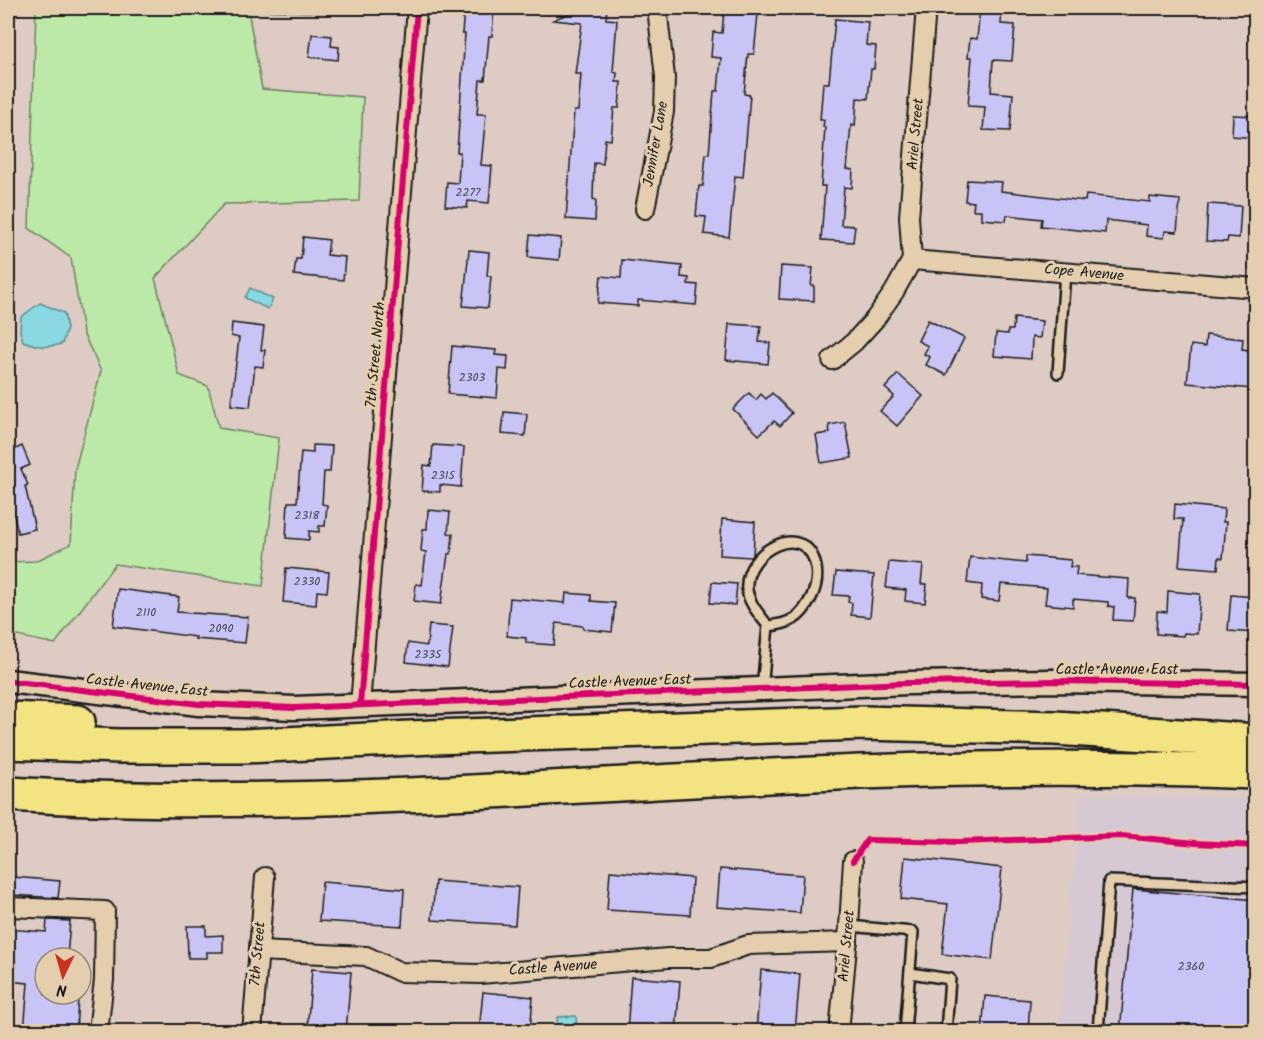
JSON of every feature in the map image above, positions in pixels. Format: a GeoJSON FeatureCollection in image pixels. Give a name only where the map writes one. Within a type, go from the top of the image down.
{"type":"FeatureCollection","features":[{"type":"Feature","properties":{"kind":"highway"},"geometry":{"type":"LineString","coordinates":[[8,719],[175,727],[343,742]]}},
{"type":"Feature","properties":{"kind":"highway"},"geometry":{"type":"LineString","coordinates":[[8,742],[244,746],[432,737],[863,723],[1055,728],[1256,741]]}},
{"type":"Feature","properties":{"kind":"highway"},"geometry":{"type":"LineString","coordinates":[[8,794],[236,800],[336,798],[1000,767],[1256,772]]}},
{"type":"Feature","properties":{"kind":"highway"},"geometry":{"type":"LineString","coordinates":[[8,817],[143,817],[336,798]]}},
{"type":"Feature","properties":{"kind":"street","name":"7th Street North"},"geometry":{"type":"LineString","coordinates":[[360,705],[417,8]]}},
{"type":"Feature","properties":{"kind":"street","name":"Jennifer Lane"},"geometry":{"type":"LineString","coordinates":[[645,209],[664,112],[665,78],[657,8]]}},
{"type":"Feature","properties":{"kind":"street","name":"Ariel Street"},"geometry":{"type":"LineString","coordinates":[[912,260],[909,217],[926,8]]}},
{"type":"Feature","properties":{"kind":"street","name":"Cope Avenue"},"geometry":{"type":"LineString","coordinates":[[912,260],[1256,288]]}},
{"type":"Feature","properties":{"kind":"street"},"geometry":{"type":"LineString","coordinates":[[832,360],[854,342],[875,319],[912,260]]}},
{"type":"Feature","properties":{"kind":"street","name":"Castle Avenue East"},"geometry":{"type":"LineString","coordinates":[[8,681],[199,705],[294,708],[918,683],[1055,681],[1256,684]]}},
{"type":"Feature","properties":{"kind":"street","name":"Ariel Street"},"geometry":{"type":"LineString","coordinates":[[839,1032],[849,934],[853,861]]}},
{"type":"Feature","properties":{"kind":"street","name":"7th Street"},"geometry":{"type":"LineString","coordinates":[[252,1032],[265,877]]}},
{"type":"Feature","properties":{"kind":"street"},"geometry":{"type":"LineString","coordinates":[[8,907],[105,911],[104,980],[98,1032]]}},
{"type":"Feature","properties":{"kind":"street","name":"Castle Avenue"},"geometry":{"type":"LineString","coordinates":[[259,951],[366,956],[400,972],[480,974],[668,958],[711,958],[748,945],[849,934]]}},
{"type":"Feature","properties":{"kind":"lane"},"geometry":{"type":"LineString","coordinates":[[1058,373],[1065,272]]}},
{"type":"Feature","properties":{"kind":"lane"},"geometry":{"type":"LineString","coordinates":[[762,689],[768,626],[753,606],[747,590],[748,577],[755,561],[769,548],[782,543],[797,543],[807,548],[814,559],[817,573],[816,589],[795,620],[783,625],[768,626]]}},
{"type":"Feature","properties":{"kind":"lane"},"geometry":{"type":"LineString","coordinates":[[1098,1032],[1109,881],[1256,887]]}},
{"type":"Feature","properties":{"kind":"lane"},"geometry":{"type":"LineString","coordinates":[[849,934],[913,932],[905,1032]]}},
{"type":"Feature","properties":{"kind":"lane"},"geometry":{"type":"LineString","coordinates":[[910,973],[950,979],[946,1032]]}},
{"type":"Feature","properties":{"kind":"shaded area"},"geometry":{"type":"Polygon","coordinates":[[[1080,795],[1255,799],[1255,1031],[1059,1032],[1080,795]]]}},
{"type":"Feature","properties":{"kind":"green space"},"geometry":{"type":"Polygon","coordinates":[[[36,8],[391,8],[391,14],[248,10],[262,89],[363,97],[359,201],[224,204],[155,278],[179,375],[208,386],[219,428],[279,438],[263,586],[115,564],[55,644],[8,634],[8,562],[36,561],[71,544],[75,469],[101,371],[83,333],[71,258],[29,228],[36,8]]]}},
{"type":"Feature","properties":{"kind":"water"},"geometry":{"type":"Polygon","coordinates":[[[250,288],[273,299],[268,309],[245,298],[250,288]]]}},
{"type":"Feature","properties":{"kind":"water"},"geometry":{"type":"Polygon","coordinates":[[[40,303],[64,313],[67,329],[62,344],[42,346],[23,341],[20,331],[21,317],[40,303]]]}},
{"type":"Feature","properties":{"kind":"water"},"geometry":{"type":"Polygon","coordinates":[[[576,1016],[577,1031],[558,1031],[557,1017],[576,1016]]]}},
{"type":"Feature","properties":{"kind":"building"},"geometry":{"type":"Polygon","coordinates":[[[464,8],[494,8],[485,80],[480,80],[477,114],[486,114],[481,165],[492,166],[489,203],[468,201],[467,208],[445,206],[447,182],[458,183],[460,152],[457,152],[465,34],[462,34],[464,8]]]}},
{"type":"Feature","properties":{"kind":"building"},"geometry":{"type":"Polygon","coordinates":[[[581,8],[607,8],[606,19],[617,20],[613,72],[617,73],[616,82],[621,82],[619,108],[614,108],[611,140],[605,139],[603,164],[594,163],[595,221],[566,219],[574,111],[578,111],[581,74],[575,74],[582,23],[553,20],[581,8]]]}},
{"type":"Feature","properties":{"kind":"building"},"geometry":{"type":"Polygon","coordinates":[[[980,8],[1002,8],[1001,24],[1015,25],[1012,61],[993,60],[991,92],[1013,94],[1010,131],[983,130],[985,107],[968,106],[972,57],[968,57],[970,38],[977,39],[980,8]]]}},
{"type":"Feature","properties":{"kind":"building"},"geometry":{"type":"Polygon","coordinates":[[[724,11],[758,14],[754,54],[748,54],[744,94],[750,95],[743,177],[735,176],[729,237],[704,234],[706,217],[696,216],[699,186],[703,186],[706,154],[709,154],[714,91],[718,91],[721,58],[711,57],[713,32],[722,33],[724,11]]]}},
{"type":"Feature","properties":{"kind":"building"},"geometry":{"type":"Polygon","coordinates":[[[835,19],[868,22],[866,45],[876,46],[868,99],[857,98],[855,126],[851,125],[847,169],[853,170],[852,188],[844,187],[841,225],[855,226],[853,242],[821,240],[825,186],[821,186],[825,127],[823,127],[824,120],[820,120],[823,83],[829,83],[835,19]]]}},
{"type":"Feature","properties":{"kind":"building"},"geometry":{"type":"Polygon","coordinates":[[[312,34],[332,36],[331,46],[339,47],[338,60],[309,57],[312,34]]]}},
{"type":"Feature","properties":{"kind":"building"},"geometry":{"type":"Polygon","coordinates":[[[1233,115],[1256,116],[1256,138],[1232,136],[1233,115]]]}},
{"type":"Feature","properties":{"kind":"building"},"geometry":{"type":"Polygon","coordinates":[[[967,180],[1002,182],[1001,191],[1085,201],[1086,195],[1150,202],[1150,197],[1180,200],[1177,232],[1165,231],[1164,238],[1146,236],[1147,225],[1106,220],[1105,233],[1041,226],[1042,219],[1007,215],[1006,221],[981,219],[981,210],[973,210],[974,202],[965,201],[967,180]]]}},
{"type":"Feature","properties":{"kind":"building"},"geometry":{"type":"Polygon","coordinates":[[[1208,204],[1241,206],[1239,238],[1228,237],[1227,242],[1206,241],[1208,204]]]}},
{"type":"Feature","properties":{"kind":"building"},"geometry":{"type":"Polygon","coordinates":[[[530,235],[561,238],[559,260],[528,257],[530,235]]]}},
{"type":"Feature","properties":{"kind":"building"},"geometry":{"type":"Polygon","coordinates":[[[303,237],[329,240],[327,255],[345,257],[343,280],[294,275],[296,259],[301,259],[303,237]]]}},
{"type":"Feature","properties":{"kind":"building"},"geometry":{"type":"Polygon","coordinates":[[[469,250],[489,252],[487,276],[491,276],[488,308],[463,306],[469,250]]]}},
{"type":"Feature","properties":{"kind":"building"},"geometry":{"type":"Polygon","coordinates":[[[622,260],[682,266],[681,277],[689,278],[688,284],[698,285],[696,305],[638,300],[638,306],[598,303],[601,276],[621,278],[622,260]]]}},
{"type":"Feature","properties":{"kind":"building"},"geometry":{"type":"Polygon","coordinates":[[[781,266],[813,268],[811,286],[814,286],[814,301],[779,299],[781,266]]]}},
{"type":"Feature","properties":{"kind":"building"},"geometry":{"type":"Polygon","coordinates":[[[1014,318],[1042,321],[1040,338],[1032,337],[1031,359],[994,356],[996,333],[1008,334],[1008,330],[1013,330],[1014,318]]]}},
{"type":"Feature","properties":{"kind":"building"},"geometry":{"type":"Polygon","coordinates":[[[928,320],[964,338],[946,375],[926,365],[930,357],[924,354],[928,346],[918,341],[928,320]]]}},
{"type":"Feature","properties":{"kind":"building"},"geometry":{"type":"Polygon","coordinates":[[[232,323],[264,327],[261,350],[265,350],[263,367],[255,366],[250,407],[231,405],[239,338],[231,336],[232,323]]]}},
{"type":"Feature","properties":{"kind":"building"},"geometry":{"type":"Polygon","coordinates":[[[729,324],[761,326],[759,342],[770,343],[768,364],[726,360],[729,324]]]}},
{"type":"Feature","properties":{"kind":"building"},"geometry":{"type":"Polygon","coordinates":[[[1206,335],[1243,339],[1242,349],[1256,351],[1253,389],[1187,383],[1191,345],[1205,347],[1206,335]]]}},
{"type":"Feature","properties":{"kind":"building"},"geometry":{"type":"Polygon","coordinates":[[[452,346],[496,350],[495,355],[508,356],[507,370],[499,369],[497,398],[448,394],[452,346]]]}},
{"type":"Feature","properties":{"kind":"building"},"geometry":{"type":"Polygon","coordinates":[[[898,374],[923,396],[897,426],[880,411],[894,396],[885,388],[898,374]]]}},
{"type":"Feature","properties":{"kind":"building"},"geometry":{"type":"Polygon","coordinates":[[[749,393],[756,400],[761,394],[766,399],[772,393],[792,413],[780,426],[774,421],[759,435],[733,409],[749,393]]]}},
{"type":"Feature","properties":{"kind":"building"},"geometry":{"type":"Polygon","coordinates":[[[504,412],[527,414],[525,436],[502,434],[504,412]]]}},
{"type":"Feature","properties":{"kind":"building"},"geometry":{"type":"Polygon","coordinates":[[[845,422],[852,458],[821,463],[816,435],[830,433],[829,425],[845,422]]]}},
{"type":"Feature","properties":{"kind":"building"},"geometry":{"type":"Polygon","coordinates":[[[8,436],[14,450],[22,446],[30,465],[21,469],[28,485],[25,486],[35,529],[18,533],[8,489],[8,436]]]}},
{"type":"Feature","properties":{"kind":"building"},"geometry":{"type":"Polygon","coordinates":[[[313,445],[332,446],[330,472],[324,472],[322,504],[327,505],[325,526],[319,526],[319,532],[309,531],[309,540],[286,538],[288,502],[297,502],[301,452],[313,453],[313,445]]]}},
{"type":"Feature","properties":{"kind":"building"},"geometry":{"type":"Polygon","coordinates":[[[433,445],[464,447],[461,487],[440,485],[440,492],[422,491],[424,465],[431,466],[433,445]]]}},
{"type":"Feature","properties":{"kind":"building"},"geometry":{"type":"Polygon","coordinates":[[[1175,504],[1224,509],[1223,522],[1226,522],[1223,558],[1219,557],[1218,569],[1179,566],[1183,519],[1174,519],[1175,504]]]}},
{"type":"Feature","properties":{"kind":"building"},"geometry":{"type":"Polygon","coordinates":[[[428,510],[450,512],[448,533],[453,534],[441,604],[414,601],[416,584],[422,585],[426,552],[421,551],[423,529],[427,529],[428,510]]]}},
{"type":"Feature","properties":{"kind":"building"},"geometry":{"type":"Polygon","coordinates":[[[722,519],[755,522],[753,555],[750,557],[720,555],[722,519]]]}},
{"type":"Feature","properties":{"kind":"building"},"geometry":{"type":"Polygon","coordinates":[[[1026,556],[1071,560],[1070,567],[1077,567],[1076,575],[1129,579],[1128,598],[1135,598],[1133,621],[1113,620],[1114,607],[1108,606],[1108,602],[1073,599],[1073,607],[1045,604],[1047,588],[1001,584],[999,601],[981,599],[982,585],[967,583],[970,557],[1026,563],[1026,556]]]}},
{"type":"Feature","properties":{"kind":"building"},"geometry":{"type":"Polygon","coordinates":[[[889,562],[923,565],[921,584],[927,584],[925,603],[905,601],[906,590],[886,588],[889,562]]]}},
{"type":"Feature","properties":{"kind":"building"},"geometry":{"type":"Polygon","coordinates":[[[286,568],[329,572],[327,592],[317,591],[316,605],[283,602],[286,568]]]}},
{"type":"Feature","properties":{"kind":"building"},"geometry":{"type":"Polygon","coordinates":[[[836,572],[874,575],[870,617],[851,615],[852,603],[848,602],[849,596],[833,595],[836,572]]]}},
{"type":"Feature","properties":{"kind":"building"},"geometry":{"type":"Polygon","coordinates":[[[712,582],[737,584],[735,605],[710,603],[712,582]]]}},
{"type":"Feature","properties":{"kind":"building"},"geometry":{"type":"Polygon","coordinates":[[[118,589],[179,597],[177,612],[248,617],[245,643],[195,639],[196,637],[113,626],[118,589]]]}},
{"type":"Feature","properties":{"kind":"building"},"geometry":{"type":"Polygon","coordinates":[[[1168,591],[1200,594],[1197,634],[1184,633],[1183,636],[1156,634],[1157,611],[1167,612],[1168,591]]]}},
{"type":"Feature","properties":{"kind":"building"},"geometry":{"type":"Polygon","coordinates":[[[566,593],[591,595],[591,601],[615,603],[612,632],[556,623],[554,645],[526,643],[526,638],[507,636],[510,598],[565,603],[566,593]]]}},
{"type":"Feature","properties":{"kind":"building"},"geometry":{"type":"Polygon","coordinates":[[[1231,595],[1256,597],[1256,633],[1228,631],[1231,595]]]}},
{"type":"Feature","properties":{"kind":"building"},"geometry":{"type":"Polygon","coordinates":[[[429,625],[453,627],[448,667],[406,662],[408,643],[427,646],[429,625]]]}},
{"type":"Feature","properties":{"kind":"building"},"geometry":{"type":"Polygon","coordinates":[[[905,857],[1002,868],[992,960],[942,954],[948,904],[901,899],[905,857]]]}},
{"type":"Feature","properties":{"kind":"building"},"geometry":{"type":"Polygon","coordinates":[[[720,869],[803,875],[800,913],[717,907],[720,869]]]}},
{"type":"Feature","properties":{"kind":"building"},"geometry":{"type":"Polygon","coordinates":[[[610,871],[692,878],[690,915],[607,910],[610,871]]]}},
{"type":"Feature","properties":{"kind":"building"},"geometry":{"type":"Polygon","coordinates":[[[13,877],[60,881],[58,898],[12,895],[13,877]]]}},
{"type":"Feature","properties":{"kind":"building"},"geometry":{"type":"Polygon","coordinates":[[[435,881],[518,887],[515,925],[432,920],[435,881]]]}},
{"type":"Feature","properties":{"kind":"building"},"geometry":{"type":"Polygon","coordinates":[[[322,882],[404,889],[402,926],[319,921],[322,882]]]}},
{"type":"Feature","properties":{"kind":"building"},"geometry":{"type":"Polygon","coordinates":[[[1133,889],[1256,900],[1256,1032],[1120,1032],[1133,889]]]}},
{"type":"Feature","properties":{"kind":"building"},"geometry":{"type":"Polygon","coordinates":[[[47,920],[70,921],[68,946],[33,946],[33,1006],[78,1006],[76,1032],[24,1032],[28,983],[8,981],[8,929],[46,932],[47,920]]]}},
{"type":"Feature","properties":{"kind":"building"},"geometry":{"type":"Polygon","coordinates":[[[187,926],[206,926],[206,936],[223,935],[223,952],[207,952],[207,958],[188,958],[187,926]]]}},
{"type":"Feature","properties":{"kind":"building"},"geometry":{"type":"Polygon","coordinates":[[[312,969],[351,972],[346,1032],[307,1032],[312,969]]]}},
{"type":"Feature","properties":{"kind":"building"},"geometry":{"type":"Polygon","coordinates":[[[761,970],[800,974],[795,1032],[756,1032],[761,970]]]}},
{"type":"Feature","properties":{"kind":"building"},"geometry":{"type":"Polygon","coordinates":[[[631,977],[680,981],[676,1032],[627,1032],[631,977]]]}},
{"type":"Feature","properties":{"kind":"building"},"geometry":{"type":"Polygon","coordinates":[[[483,992],[533,997],[530,1032],[479,1032],[483,992]]]}},
{"type":"Feature","properties":{"kind":"building"},"geometry":{"type":"Polygon","coordinates":[[[985,996],[1030,1000],[1028,1032],[982,1032],[985,996]]]}},
{"type":"Feature","properties":{"kind":"cycle path"},"geometry":{"type":"LineString","coordinates":[[360,705],[417,8]]}},
{"type":"Feature","properties":{"kind":"cycle path"},"geometry":{"type":"LineString","coordinates":[[8,681],[199,704],[294,708],[908,683],[1055,681],[1256,684]]}},
{"type":"Feature","properties":{"kind":"cycle path"},"geometry":{"type":"LineString","coordinates":[[853,861],[867,840],[960,842],[1121,836],[1256,846]]}}]}
